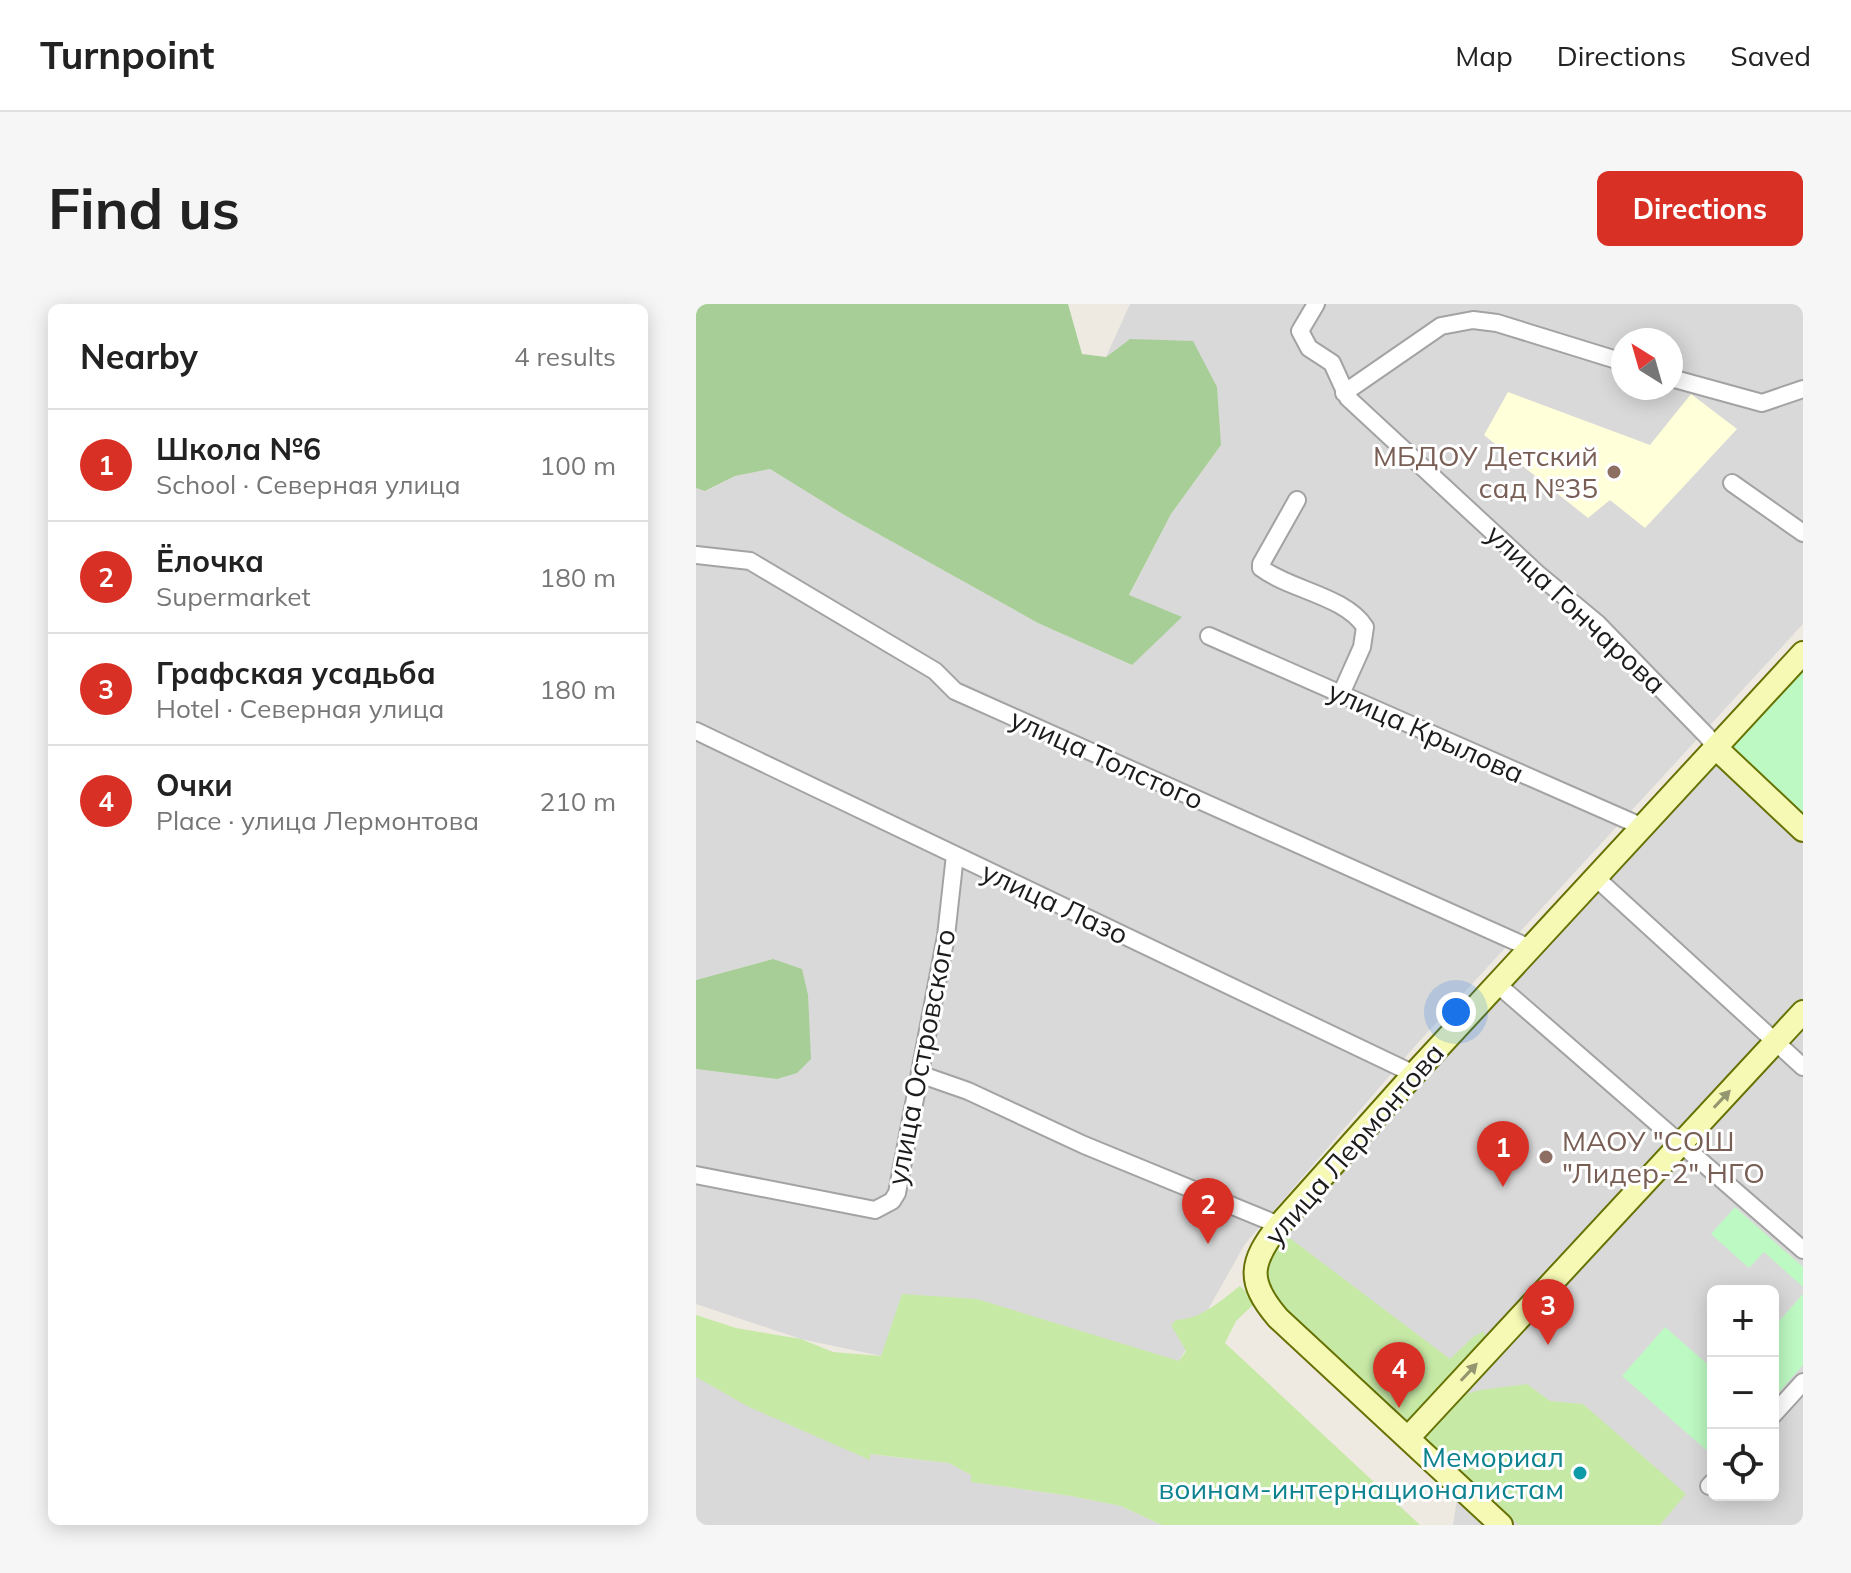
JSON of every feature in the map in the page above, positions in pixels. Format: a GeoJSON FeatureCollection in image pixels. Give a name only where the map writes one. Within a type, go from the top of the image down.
{"type":"FeatureCollection","features":[{"type":"Feature","properties":{"kind":"main road","name":"улица Лермонтова"},"geometry":{"type":"LineString","coordinates":[[1501,1525],[1412,1433],[1278,1318],[1264,1302],[1257,1286],[1254,1273],[1257,1260],[1279,1225],[1414,1074],[1803,653]]}},
{"type":"Feature","properties":{"kind":"main road","name":"улица Гончарова"},"geometry":{"type":"LineString","coordinates":[[1716,748],[1803,830]]}},
{"type":"Feature","properties":{"kind":"main road"},"geometry":{"type":"LineString","coordinates":[[1412,1433],[1803,1012]]}},
{"type":"Feature","properties":{"kind":"street","name":"улица Гончарова"},"geometry":{"type":"LineString","coordinates":[[1316,304],[1300,331],[1309,348],[1332,363],[1344,393],[1539,575],[1598,624],[1716,748]]}},
{"type":"Feature","properties":{"kind":"street"},"geometry":{"type":"LineString","coordinates":[[1344,393],[1441,326],[1473,320],[1497,323],[1611,358]]}},
{"type":"Feature","properties":{"kind":"street"},"geometry":{"type":"LineString","coordinates":[[1683,381],[1762,403],[1803,389]]}},
{"type":"Feature","properties":{"kind":"street"},"geometry":{"type":"LineString","coordinates":[[1732,483],[1803,533]]}},
{"type":"Feature","properties":{"kind":"street"},"geometry":{"type":"LineString","coordinates":[[1297,500],[1261,568],[1360,619],[1365,627],[1362,647],[1341,694]]}},
{"type":"Feature","properties":{"kind":"street","name":"улица Толстого"},"geometry":{"type":"LineString","coordinates":[[696,555],[750,561],[935,671],[955,691],[1530,948]]}},
{"type":"Feature","properties":{"kind":"street","name":"улица Крылова"},"geometry":{"type":"LineString","coordinates":[[1209,636],[1643,827]]}},
{"type":"Feature","properties":{"kind":"street","name":"улица Лазо"},"geometry":{"type":"LineString","coordinates":[[696,731],[1414,1074]]}},
{"type":"Feature","properties":{"kind":"street","name":"улица Островского"},"geometry":{"type":"LineString","coordinates":[[696,1175],[875,1210],[892,1201],[897,1193],[946,936],[955,855]]}},
{"type":"Feature","properties":{"kind":"street"},"geometry":{"type":"LineString","coordinates":[[1595,877],[1803,1067]]}},
{"type":"Feature","properties":{"kind":"street"},"geometry":{"type":"LineString","coordinates":[[1497,984],[1803,1250]]}},
{"type":"Feature","properties":{"kind":"street","name":"улица Островского"},"geometry":{"type":"LineString","coordinates":[[928,1077],[968,1091],[1084,1145],[1279,1225]]}},
{"type":"Feature","properties":{"kind":"street"},"geometry":{"type":"LineString","coordinates":[[1779,1408],[1803,1382]]}},
{"type":"Feature","properties":{"kind":"shaded area"},"geometry":{"type":"Polygon","coordinates":[[[1130,304],[1803,304],[1803,624],[1415,1046],[1245,1244],[1179,1361],[881,1356],[801,1339],[696,1304],[696,1069],[777,1079],[773,959],[696,980],[696,488],[706,491],[735,476],[770,469],[846,516],[1038,623],[1132,665],[1129,596],[1171,514],[1221,445],[1130,339],[1106,357],[1130,304]]]}},
{"type":"Feature","properties":{"kind":"shaded area","name":"МБДОУ Детский сад №35"},"geometry":{"type":"Polygon","coordinates":[[[1508,392],[1650,445],[1691,394],[1737,429],[1645,528],[1610,500],[1588,518],[1484,435],[1508,392]]]}},
{"type":"Feature","properties":{"kind":"shaded area"},"geometry":{"type":"Polygon","coordinates":[[[1709,755],[1803,841],[1803,1525],[1453,1525],[1457,1500],[1264,1302],[1257,1260],[1709,755]]]}},
{"type":"Feature","properties":{"kind":"shaded area"},"geometry":{"type":"Polygon","coordinates":[[[696,1374],[869,1454],[949,1463],[972,1475],[972,1482],[1121,1506],[1162,1525],[696,1525],[696,1374]]]}},
{"type":"Feature","properties":{"kind":"green space"},"geometry":{"type":"Polygon","coordinates":[[[696,304],[1068,304],[1082,354],[1106,357],[1130,339],[1193,341],[1217,387],[1221,445],[1171,514],[1129,595],[1182,617],[1132,665],[1038,623],[846,516],[770,469],[735,476],[705,491],[696,488],[696,304]]]}},
{"type":"Feature","properties":{"kind":"green space"},"geometry":{"type":"Polygon","coordinates":[[[1803,667],[1803,822],[1729,749],[1803,667]]]}},
{"type":"Feature","properties":{"kind":"green space"},"geometry":{"type":"Polygon","coordinates":[[[773,959],[802,969],[808,995],[811,1059],[797,1073],[777,1079],[696,1069],[696,980],[773,959]]]}},
{"type":"Feature","properties":{"kind":"green space"},"geometry":{"type":"Polygon","coordinates":[[[1735,1207],[1803,1267],[1803,1287],[1764,1252],[1749,1268],[1711,1234],[1735,1207]]]}},
{"type":"Feature","properties":{"kind":"green space"},"geometry":{"type":"Polygon","coordinates":[[[1287,1236],[1450,1359],[1484,1331],[1485,1340],[1411,1423],[1288,1315],[1267,1288],[1267,1259],[1287,1236]]]}},
{"type":"Feature","properties":{"kind":"green space"},"geometry":{"type":"Polygon","coordinates":[[[1240,1286],[1256,1302],[1236,1321],[1225,1343],[1420,1525],[1162,1525],[1121,1506],[971,1482],[971,1475],[949,1463],[870,1454],[870,1460],[749,1407],[696,1377],[696,1315],[736,1328],[801,1339],[833,1352],[881,1356],[902,1294],[977,1299],[1179,1361],[1186,1351],[1171,1325],[1176,1320],[1202,1313],[1240,1286]]]}},
{"type":"Feature","properties":{"kind":"green space"},"geometry":{"type":"Polygon","coordinates":[[[1803,1294],[1803,1365],[1779,1392],[1779,1357],[1779,1321],[1803,1294]]]}},
{"type":"Feature","properties":{"kind":"green space"},"geometry":{"type":"Polygon","coordinates":[[[1665,1327],[1707,1364],[1707,1451],[1622,1376],[1665,1327]]]}},
{"type":"Feature","properties":{"kind":"green space"},"geometry":{"type":"Polygon","coordinates":[[[1527,1384],[1550,1401],[1583,1404],[1686,1494],[1660,1525],[1519,1525],[1423,1436],[1459,1396],[1527,1384]]]}},
{"type":"Feature","properties":{"kind":"place","name":"МБДОУ Детский сад №35"},"geometry":{"type":"Point","coordinates":[1614,472]}},
{"type":"Feature","properties":{"kind":"place","name":"МАОУ \"СОШ \"Лидер-2\" НГО"},"geometry":{"type":"Point","coordinates":[1546,1157]}},
{"type":"Feature","properties":{"kind":"place","name":"Школа №6"},"geometry":{"type":"Point","coordinates":[1503,1187]}},
{"type":"Feature","properties":{"kind":"place","name":"Ёлочка"},"geometry":{"type":"Point","coordinates":[1208,1244]}},
{"type":"Feature","properties":{"kind":"place","name":"Графская усадьба"},"geometry":{"type":"Point","coordinates":[1548,1345]}},
{"type":"Feature","properties":{"kind":"place","name":"Очки"},"geometry":{"type":"Point","coordinates":[1399,1408]}},
{"type":"Feature","properties":{"kind":"place","name":"Мемориал воинам-интернационалистам"},"geometry":{"type":"Point","coordinates":[1580,1473]}}]}
